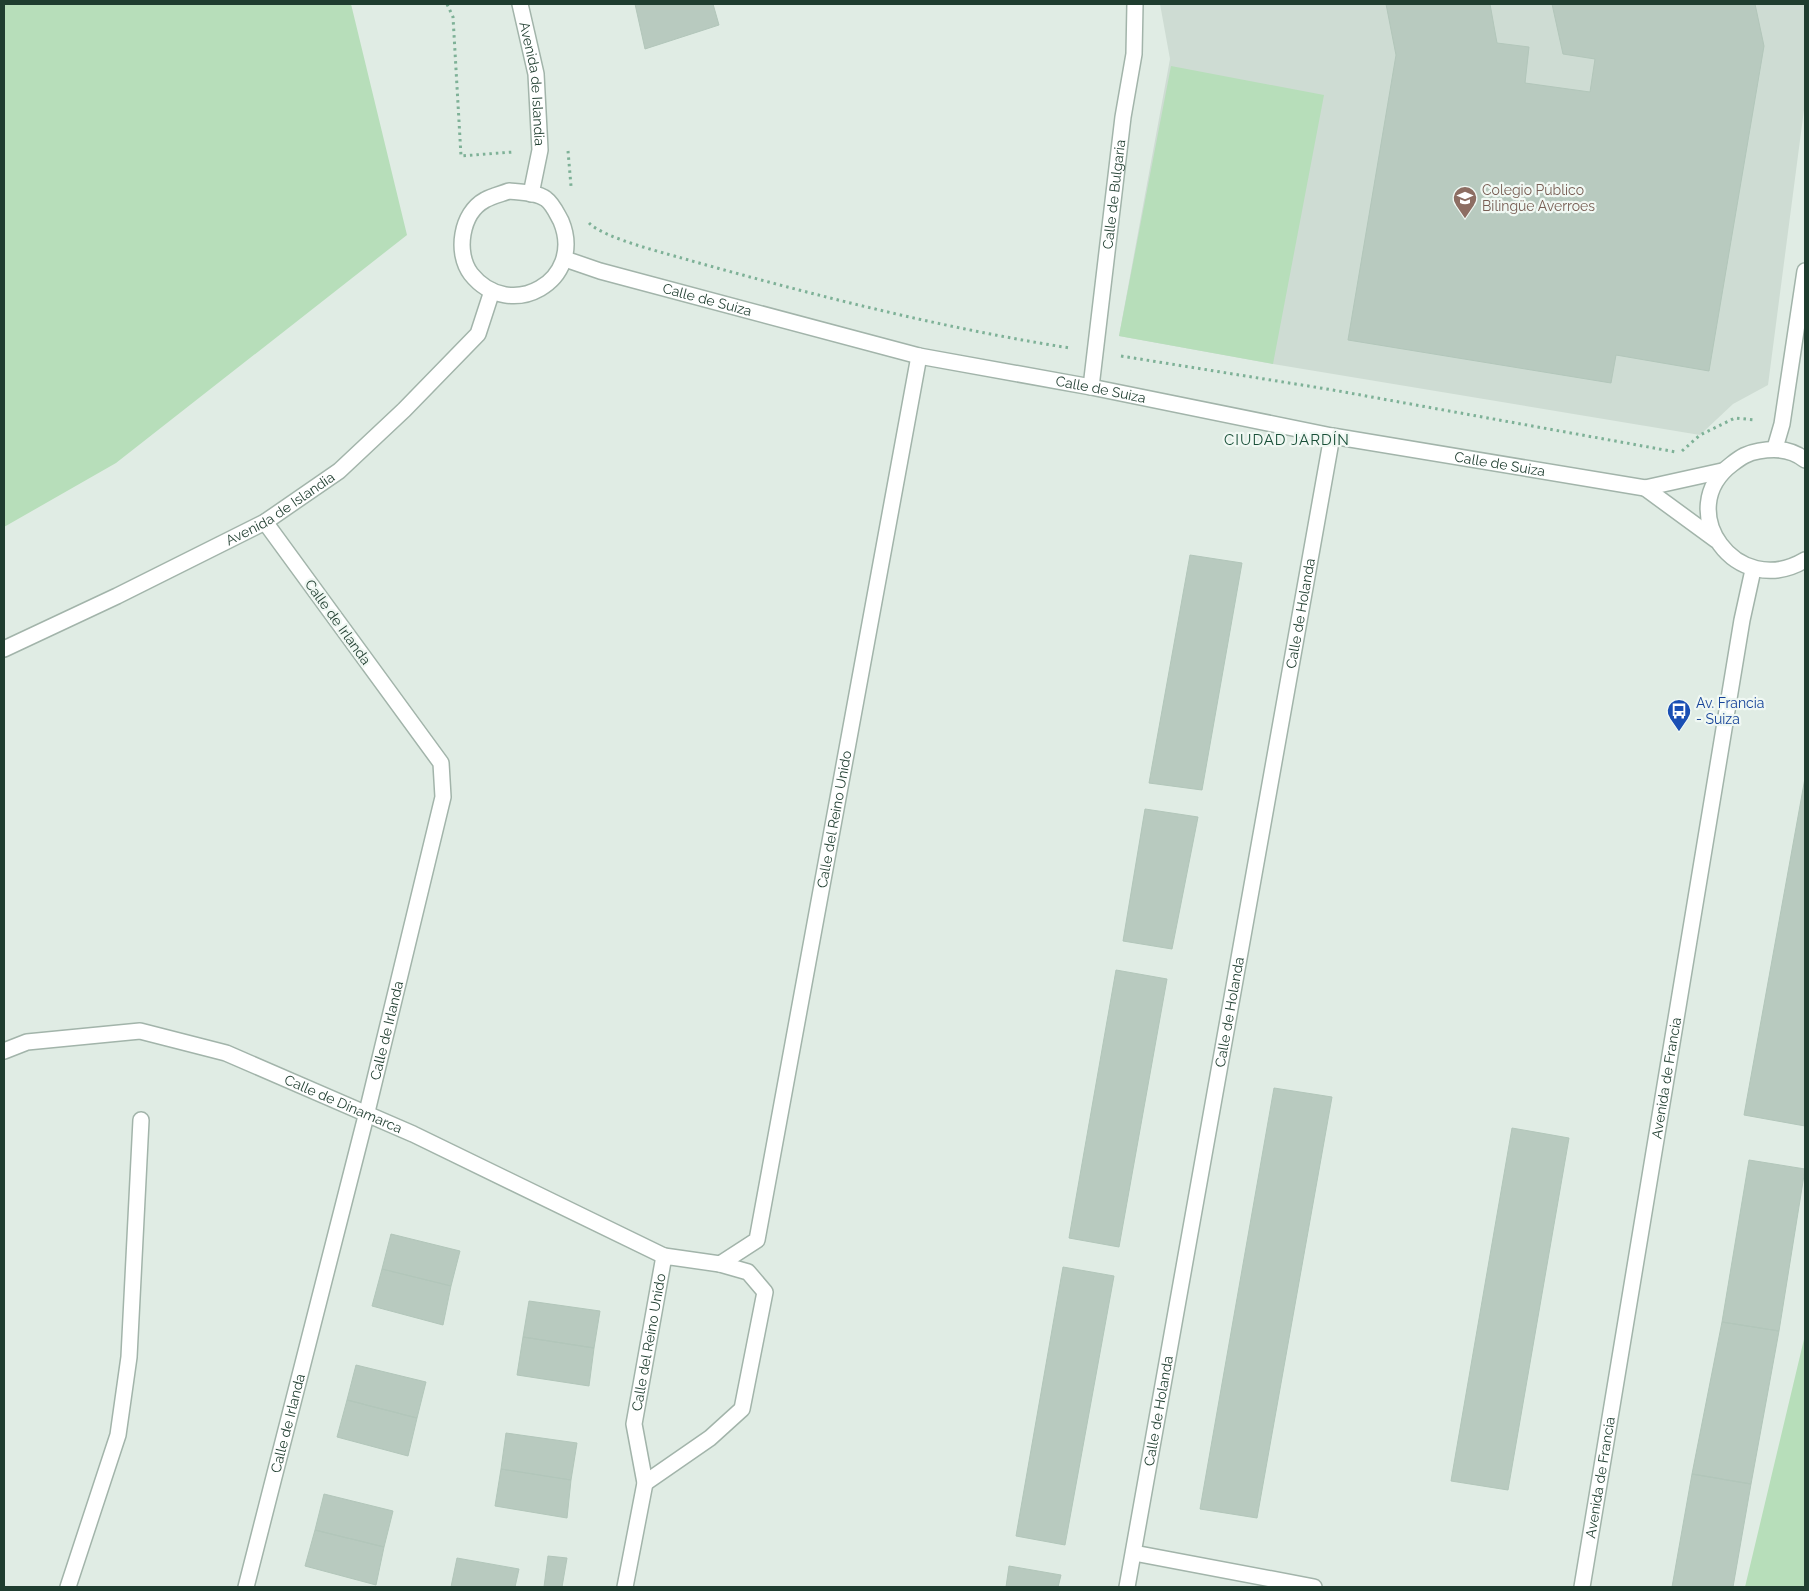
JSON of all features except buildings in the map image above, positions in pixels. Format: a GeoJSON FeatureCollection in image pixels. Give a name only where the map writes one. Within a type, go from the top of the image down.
{"type":"FeatureCollection","features":[{"type":"Feature","properties":{"kind":"street","name":"Avenida de Islandia"},"geometry":{"type":"LineString","coordinates":[[520,4],[536,74],[540,150],[531,194]]}},
{"type":"Feature","properties":{"kind":"street","name":"Calle de Bulgaria"},"geometry":{"type":"LineString","coordinates":[[1091,387],[1123,117],[1134,54],[1134,4]]}},
{"type":"Feature","properties":{"kind":"street"},"geometry":{"type":"LineString","coordinates":[[509,191],[531,194],[546,199],[557,212],[567,235],[565,259],[558,274],[545,286],[524,295],[505,295],[492,291],[471,274],[462,254],[462,235],[469,216],[483,201],[509,191]]}},
{"type":"Feature","properties":{"kind":"street","name":"Calle de Suiza"},"geometry":{"type":"LineString","coordinates":[[565,259],[600,271],[919,356],[1091,387],[1332,436],[1644,488]]}},
{"type":"Feature","properties":{"kind":"street"},"geometry":{"type":"LineString","coordinates":[[1776,448],[1782,424],[1805,271]]}},
{"type":"Feature","properties":{"kind":"street","name":"Avenida de Islandia"},"geometry":{"type":"LineString","coordinates":[[4,649],[117,596],[265,522],[339,471],[440,374],[478,334],[492,291]]}},
{"type":"Feature","properties":{"kind":"street","name":"Calle del Reino Unido"},"geometry":{"type":"LineString","coordinates":[[720,1264],[757,1240],[919,356]]}},
{"type":"Feature","properties":{"kind":"street","name":"Calle de Holanda"},"geometry":{"type":"LineString","coordinates":[[1127,1587],[1332,436]]}},
{"type":"Feature","properties":{"kind":"street"},"geometry":{"type":"LineString","coordinates":[[1716,540],[1708,517],[1710,492],[1722,471],[1746,453],[1776,448],[1799,455],[1805,460]]}},
{"type":"Feature","properties":{"kind":"street"},"geometry":{"type":"LineString","coordinates":[[1644,488],[1722,471]]}},
{"type":"Feature","properties":{"kind":"street"},"geometry":{"type":"LineString","coordinates":[[1644,488],[1716,540],[1732,558],[1753,570],[1780,571],[1805,560]]}},
{"type":"Feature","properties":{"kind":"street","name":"Calle de Irlanda"},"geometry":{"type":"LineString","coordinates":[[246,1587],[366,1116],[443,797],[440,763],[265,522]]}},
{"type":"Feature","properties":{"kind":"street","name":"Avenida de Francia"},"geometry":{"type":"LineString","coordinates":[[1582,1587],[1742,620],[1753,570]]}},
{"type":"Feature","properties":{"kind":"street","name":"Calle de Dinamarca"},"geometry":{"type":"LineString","coordinates":[[4,1051],[27,1042],[140,1031],[226,1054],[366,1116],[412,1134],[664,1256]]}},
{"type":"Feature","properties":{"kind":"street"},"geometry":{"type":"LineString","coordinates":[[68,1587],[118,1435],[128,1357],[141,1120]]}},
{"type":"Feature","properties":{"kind":"street","name":"Calle del Reino Unido"},"geometry":{"type":"LineString","coordinates":[[625,1587],[645,1483],[634,1424],[664,1256],[720,1264],[748,1272],[765,1292],[742,1409],[710,1438],[645,1483]]}},
{"type":"Feature","properties":{"kind":"street"},"geometry":{"type":"LineString","coordinates":[[1134,1553],[1314,1587]]}},
{"type":"Feature","properties":{"kind":"path"},"geometry":{"type":"LineString","coordinates":[[447,4],[453,17],[461,156],[566,148],[569,153],[568,165],[572,189]]}},
{"type":"Feature","properties":{"kind":"path"},"geometry":{"type":"LineString","coordinates":[[586,218],[591,225],[612,236],[823,298],[1000,337],[1332,390],[1680,453],[1700,435],[1735,418],[1782,424]]}},
{"type":"Feature","properties":{"kind":"shaded area","name":"Colegio Público Bilingüe Averroes"},"geometry":{"type":"Polygon","coordinates":[[[1160,4],[1805,4],[1805,102],[1768,385],[1733,404],[1700,435],[1273,364],[1119,336],[1170,59],[1160,4]]]}},
{"type":"Feature","properties":{"kind":"green space"},"geometry":{"type":"Polygon","coordinates":[[[4,4],[351,4],[407,235],[116,463],[4,527],[4,4]]]}},
{"type":"Feature","properties":{"kind":"green space"},"geometry":{"type":"Polygon","coordinates":[[[1171,66],[1324,95],[1273,364],[1119,336],[1171,66]]]}},
{"type":"Feature","properties":{"kind":"green space"},"geometry":{"type":"Polygon","coordinates":[[[1805,1335],[1805,1587],[1745,1587],[1805,1335]]]}},
{"type":"Feature","properties":{"kind":"place","name":"Colegio Público Bilingüe Averroes"},"geometry":{"type":"Point","coordinates":[1465,219]}},
{"type":"Feature","properties":{"kind":"place","name":"Av. Francia - Suiza"},"geometry":{"type":"Point","coordinates":[1679,732]}},
{"type":"Feature","properties":{"kind":"district","name":"CIUDAD JARDÍN"},"geometry":{"type":"Point","coordinates":[1287,440]}}]}
